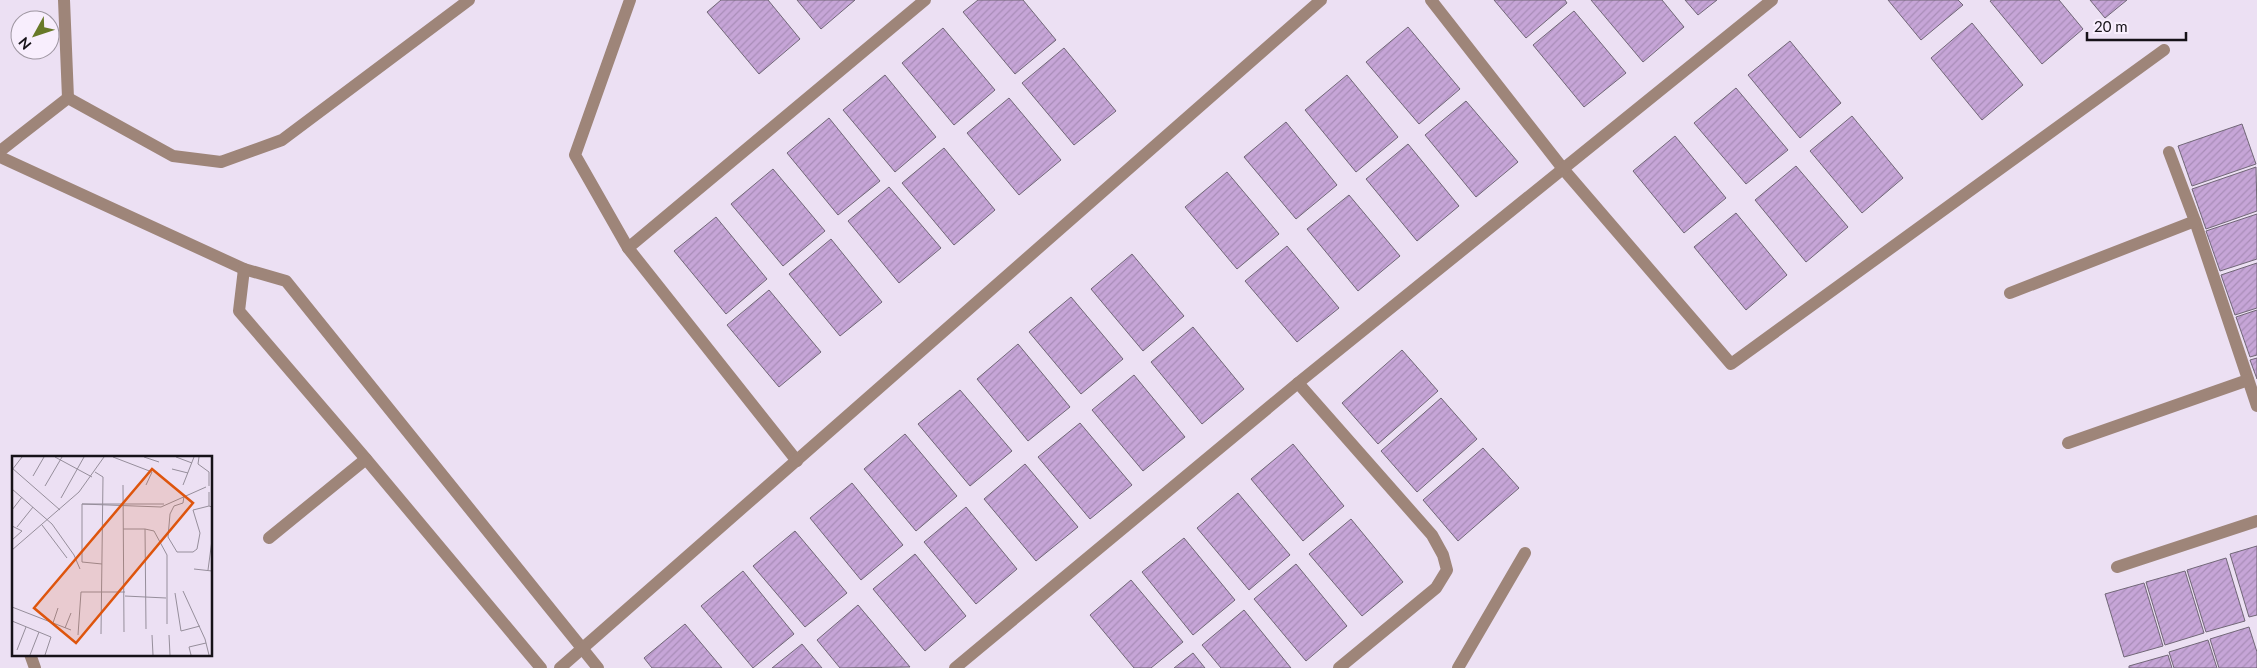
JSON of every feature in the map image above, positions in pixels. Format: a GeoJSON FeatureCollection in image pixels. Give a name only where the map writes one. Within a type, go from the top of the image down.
{"type":"FeatureCollection","features":[{"type":"Feature","properties":{"kind":"street"},"geometry":{"type":"LineString","coordinates":[[64,0],[68,98]]}},
{"type":"Feature","properties":{"kind":"street"},"geometry":{"type":"LineString","coordinates":[[68,98],[173,156],[220,162],[282,140],[469,0]]}},
{"type":"Feature","properties":{"kind":"street"},"geometry":{"type":"LineString","coordinates":[[630,0],[575,155],[628,248],[797,460]]}},
{"type":"Feature","properties":{"kind":"street"},"geometry":{"type":"LineString","coordinates":[[628,248],[924,0]]}},
{"type":"Feature","properties":{"kind":"street"},"geometry":{"type":"LineString","coordinates":[[560,668],[1322,0]]}},
{"type":"Feature","properties":{"kind":"street"},"geometry":{"type":"LineString","coordinates":[[1431,0],[1564,170],[1730,364],[2164,50]]}},
{"type":"Feature","properties":{"kind":"street"},"geometry":{"type":"LineString","coordinates":[[955,668],[1298,383],[1564,170],[1772,0]]}},
{"type":"Feature","properties":{"kind":"street"},"geometry":{"type":"LineString","coordinates":[[0,151],[68,98]]}},
{"type":"Feature","properties":{"kind":"street"},"geometry":{"type":"LineString","coordinates":[[2169,152],[2195,221],[2257,406]]}},
{"type":"Feature","properties":{"kind":"street"},"geometry":{"type":"LineString","coordinates":[[0,157],[244,269],[286,280],[598,668]]}},
{"type":"Feature","properties":{"kind":"street"},"geometry":{"type":"LineString","coordinates":[[2010,293],[2195,221]]}},
{"type":"Feature","properties":{"kind":"street"},"geometry":{"type":"LineString","coordinates":[[244,269],[239,311],[542,668]]}},
{"type":"Feature","properties":{"kind":"street"},"geometry":{"type":"LineString","coordinates":[[2068,443],[2248,380]]}},
{"type":"Feature","properties":{"kind":"street"},"geometry":{"type":"LineString","coordinates":[[1298,383],[1432,535],[1443,555],[1447,570],[1436,588],[1340,668]]}},
{"type":"Feature","properties":{"kind":"street"},"geometry":{"type":"LineString","coordinates":[[269,538],[366,459]]}},
{"type":"Feature","properties":{"kind":"street"},"geometry":{"type":"LineString","coordinates":[[2117,567],[2257,521]]}},
{"type":"Feature","properties":{"kind":"street"},"geometry":{"type":"LineString","coordinates":[[1458,668],[1525,553]]}},
{"type":"Feature","properties":{"kind":"street"},"geometry":{"type":"LineString","coordinates":[[31,656],[35,668]]}},
{"type":"Feature","properties":{"kind":"building"},"geometry":{"type":"Polygon","coordinates":[[[721,0],[768,0],[800,39],[759,74],[707,12],[721,0]]]}},
{"type":"Feature","properties":{"kind":"building"},"geometry":{"type":"Polygon","coordinates":[[[797,0],[855,0],[821,29],[797,0]]]}},
{"type":"Feature","properties":{"kind":"building"},"geometry":{"type":"Polygon","coordinates":[[[978,0],[1023,0],[1056,40],[1015,74],[963,12],[978,0]]]}},
{"type":"Feature","properties":{"kind":"building"},"geometry":{"type":"Polygon","coordinates":[[[1494,0],[1565,0],[1567,3],[1526,38],[1494,0]]]}},
{"type":"Feature","properties":{"kind":"building"},"geometry":{"type":"Polygon","coordinates":[[[1591,0],[1662,0],[1684,27],[1643,62],[1591,0]]]}},
{"type":"Feature","properties":{"kind":"building"},"geometry":{"type":"Polygon","coordinates":[[[1685,0],[1717,0],[1698,15],[1685,0]]]}},
{"type":"Feature","properties":{"kind":"building"},"geometry":{"type":"Polygon","coordinates":[[[1888,0],[1958,0],[1963,5],[1921,40],[1888,0]]]}},
{"type":"Feature","properties":{"kind":"building"},"geometry":{"type":"Polygon","coordinates":[[[2059,0],[2083,29],[2042,64],[1990,1],[2059,0]]]}},
{"type":"Feature","properties":{"kind":"building"},"geometry":{"type":"Polygon","coordinates":[[[2090,0],[2127,0],[2105,18],[2090,0]]]}},
{"type":"Feature","properties":{"kind":"building"},"geometry":{"type":"Polygon","coordinates":[[[1574,11],[1626,73],[1584,107],[1533,45],[1574,11]]]}},
{"type":"Feature","properties":{"kind":"building"},"geometry":{"type":"Polygon","coordinates":[[[1972,23],[2023,85],[1982,120],[1931,58],[1972,23]]]}},
{"type":"Feature","properties":{"kind":"building"},"geometry":{"type":"Polygon","coordinates":[[[1408,27],[1460,89],[1419,124],[1366,62],[1408,27]]]}},
{"type":"Feature","properties":{"kind":"building"},"geometry":{"type":"Polygon","coordinates":[[[943,28],[995,90],[954,125],[902,63],[943,28]]]}},
{"type":"Feature","properties":{"kind":"building"},"geometry":{"type":"Polygon","coordinates":[[[1790,41],[1841,103],[1800,138],[1748,75],[1790,41]]]}},
{"type":"Feature","properties":{"kind":"building"},"geometry":{"type":"Polygon","coordinates":[[[1064,48],[1116,111],[1074,145],[1022,83],[1064,48]]]}},
{"type":"Feature","properties":{"kind":"building"},"geometry":{"type":"Polygon","coordinates":[[[885,75],[936,137],[895,172],[843,110],[885,75]]]}},
{"type":"Feature","properties":{"kind":"building"},"geometry":{"type":"Polygon","coordinates":[[[1347,75],[1398,137],[1356,172],[1305,110],[1347,75]]]}},
{"type":"Feature","properties":{"kind":"building"},"geometry":{"type":"Polygon","coordinates":[[[1736,88],[1788,150],[1746,184],[1694,123],[1736,88]]]}},
{"type":"Feature","properties":{"kind":"building"},"geometry":{"type":"Polygon","coordinates":[[[1009,98],[1061,160],[1019,195],[967,133],[1009,98]]]}},
{"type":"Feature","properties":{"kind":"building"},"geometry":{"type":"Polygon","coordinates":[[[1466,101],[1518,162],[1476,197],[1425,135],[1466,101]]]}},
{"type":"Feature","properties":{"kind":"building"},"geometry":{"type":"Polygon","coordinates":[[[1852,116],[1903,178],[1862,213],[1810,151],[1852,116]]]}},
{"type":"Feature","properties":{"kind":"building"},"geometry":{"type":"Polygon","coordinates":[[[829,118],[880,181],[838,215],[787,153],[829,118]]]}},
{"type":"Feature","properties":{"kind":"building"},"geometry":{"type":"Polygon","coordinates":[[[1286,122],[1337,185],[1296,219],[1244,157],[1286,122]]]}},
{"type":"Feature","properties":{"kind":"building"},"geometry":{"type":"Polygon","coordinates":[[[2242,124],[2256,164],[2192,186],[2178,146],[2242,124]]]}},
{"type":"Feature","properties":{"kind":"building"},"geometry":{"type":"Polygon","coordinates":[[[1675,136],[1726,198],[1684,233],[1633,171],[1675,136]]]}},
{"type":"Feature","properties":{"kind":"building"},"geometry":{"type":"Polygon","coordinates":[[[1408,144],[1459,206],[1417,241],[1366,179],[1408,144]]]}},
{"type":"Feature","properties":{"kind":"building"},"geometry":{"type":"Polygon","coordinates":[[[944,148],[995,210],[954,245],[902,183],[944,148]]]}},
{"type":"Feature","properties":{"kind":"building"},"geometry":{"type":"Polygon","coordinates":[[[1796,166],[1848,227],[1806,262],[1755,200],[1796,166]]]}},
{"type":"Feature","properties":{"kind":"building"},"geometry":{"type":"Polygon","coordinates":[[[2256,167],[2257,211],[2206,229],[2192,189],[2256,167]]]}},
{"type":"Feature","properties":{"kind":"building"},"geometry":{"type":"Polygon","coordinates":[[[773,169],[825,231],[783,266],[731,204],[773,169]]]}},
{"type":"Feature","properties":{"kind":"building"},"geometry":{"type":"Polygon","coordinates":[[[1227,172],[1279,234],[1237,269],[1185,207],[1227,172]]]}},
{"type":"Feature","properties":{"kind":"building"},"geometry":{"type":"Polygon","coordinates":[[[889,187],[941,248],[899,283],[848,221],[889,187]]]}},
{"type":"Feature","properties":{"kind":"building"},"geometry":{"type":"Polygon","coordinates":[[[1349,195],[1400,256],[1358,291],[1307,229],[1349,195]]]}},
{"type":"Feature","properties":{"kind":"building"},"geometry":{"type":"Polygon","coordinates":[[[1736,213],[1787,275],[1746,310],[1694,247],[1736,213]]]}},
{"type":"Feature","properties":{"kind":"building"},"geometry":{"type":"Polygon","coordinates":[[[2257,214],[2257,259],[2220,271],[2206,231],[2257,214]]]}},
{"type":"Feature","properties":{"kind":"building"},"geometry":{"type":"Polygon","coordinates":[[[716,217],[767,279],[726,314],[674,251],[716,217]]]}},
{"type":"Feature","properties":{"kind":"building"},"geometry":{"type":"Polygon","coordinates":[[[831,239],[882,302],[840,336],[789,274],[831,239]]]}},
{"type":"Feature","properties":{"kind":"building"},"geometry":{"type":"Polygon","coordinates":[[[1287,246],[1339,308],[1297,342],[1245,281],[1287,246]]]}},
{"type":"Feature","properties":{"kind":"building"},"geometry":{"type":"Polygon","coordinates":[[[1132,254],[1184,316],[1143,351],[1091,289],[1132,254]]]}},
{"type":"Feature","properties":{"kind":"building"},"geometry":{"type":"Polygon","coordinates":[[[2257,263],[2257,308],[2235,315],[2221,275],[2257,263]]]}},
{"type":"Feature","properties":{"kind":"building"},"geometry":{"type":"Polygon","coordinates":[[[769,290],[821,352],[779,387],[727,325],[769,290]]]}},
{"type":"Feature","properties":{"kind":"building"},"geometry":{"type":"Polygon","coordinates":[[[1071,297],[1123,359],[1081,394],[1029,332],[1071,297]]]}},
{"type":"Feature","properties":{"kind":"building"},"geometry":{"type":"Polygon","coordinates":[[[2257,310],[2257,355],[2250,357],[2236,317],[2257,310]]]}},
{"type":"Feature","properties":{"kind":"building"},"geometry":{"type":"Polygon","coordinates":[[[1193,327],[1244,389],[1202,424],[1151,362],[1193,327]]]}},
{"type":"Feature","properties":{"kind":"building"},"geometry":{"type":"Polygon","coordinates":[[[1018,344],[1070,407],[1028,441],[977,379],[1018,344]]]}},
{"type":"Feature","properties":{"kind":"building"},"geometry":{"type":"Polygon","coordinates":[[[1402,350],[1438,391],[1378,444],[1342,403],[1402,350]]]}},
{"type":"Feature","properties":{"kind":"building"},"geometry":{"type":"Polygon","coordinates":[[[2257,358],[2257,379],[2250,360],[2257,358]]]}},
{"type":"Feature","properties":{"kind":"building"},"geometry":{"type":"Polygon","coordinates":[[[1134,375],[1185,437],[1143,471],[1092,410],[1134,375]]]}},
{"type":"Feature","properties":{"kind":"building"},"geometry":{"type":"Polygon","coordinates":[[[960,390],[1012,451],[970,486],[918,424],[960,390]]]}},
{"type":"Feature","properties":{"kind":"building"},"geometry":{"type":"Polygon","coordinates":[[[1441,398],[1477,439],[1417,492],[1381,451],[1441,398]]]}},
{"type":"Feature","properties":{"kind":"building"},"geometry":{"type":"Polygon","coordinates":[[[1080,423],[1132,485],[1090,519],[1038,457],[1080,423]]]}},
{"type":"Feature","properties":{"kind":"building"},"geometry":{"type":"Polygon","coordinates":[[[905,434],[957,496],[916,531],[864,469],[905,434]]]}},
{"type":"Feature","properties":{"kind":"building"},"geometry":{"type":"Polygon","coordinates":[[[1293,444],[1344,506],[1303,541],[1251,479],[1293,444]]]}},
{"type":"Feature","properties":{"kind":"building"},"geometry":{"type":"Polygon","coordinates":[[[1483,448],[1519,488],[1458,541],[1423,500],[1483,448]]]}},
{"type":"Feature","properties":{"kind":"building"},"geometry":{"type":"Polygon","coordinates":[[[1025,464],[1078,527],[1036,561],[984,499],[1025,464]]]}},
{"type":"Feature","properties":{"kind":"building"},"geometry":{"type":"Polygon","coordinates":[[[852,483],[903,545],[861,580],[810,518],[852,483]]]}},
{"type":"Feature","properties":{"kind":"building"},"geometry":{"type":"Polygon","coordinates":[[[1238,493],[1290,555],[1249,590],[1197,528],[1238,493]]]}},
{"type":"Feature","properties":{"kind":"building"},"geometry":{"type":"Polygon","coordinates":[[[966,507],[1017,569],[976,604],[924,542],[966,507]]]}},
{"type":"Feature","properties":{"kind":"building"},"geometry":{"type":"Polygon","coordinates":[[[1351,519],[1403,582],[1362,616],[1309,554],[1351,519]]]}},
{"type":"Feature","properties":{"kind":"building"},"geometry":{"type":"Polygon","coordinates":[[[795,531],[847,593],[805,627],[753,566],[795,531]]]}},
{"type":"Feature","properties":{"kind":"building"},"geometry":{"type":"Polygon","coordinates":[[[1184,538],[1235,600],[1193,635],[1142,572],[1184,538]]]}},
{"type":"Feature","properties":{"kind":"building"},"geometry":{"type":"Polygon","coordinates":[[[2257,546],[2257,615],[2249,617],[2230,554],[2257,546]]]}},
{"type":"Feature","properties":{"kind":"building"},"geometry":{"type":"Polygon","coordinates":[[[915,554],[966,616],[925,651],[873,589],[915,554]]]}},
{"type":"Feature","properties":{"kind":"building"},"geometry":{"type":"Polygon","coordinates":[[[2226,558],[2245,621],[2206,632],[2187,570],[2226,558]]]}},
{"type":"Feature","properties":{"kind":"building"},"geometry":{"type":"Polygon","coordinates":[[[1296,564],[1347,626],[1306,661],[1254,599],[1296,564]]]}},
{"type":"Feature","properties":{"kind":"building"},"geometry":{"type":"Polygon","coordinates":[[[743,571],[794,634],[753,668],[701,606],[743,571]]]}},
{"type":"Feature","properties":{"kind":"building"},"geometry":{"type":"Polygon","coordinates":[[[2185,571],[2204,633],[2165,645],[2146,582],[2185,571]]]}},
{"type":"Feature","properties":{"kind":"building"},"geometry":{"type":"Polygon","coordinates":[[[1131,580],[1183,642],[1151,668],[1134,668],[1090,615],[1131,580]]]}},
{"type":"Feature","properties":{"kind":"building"},"geometry":{"type":"Polygon","coordinates":[[[2144,583],[2163,646],[2124,657],[2105,594],[2144,583]]]}},
{"type":"Feature","properties":{"kind":"building"},"geometry":{"type":"Polygon","coordinates":[[[858,605],[910,667],[840,668],[817,640],[858,605]]]}},
{"type":"Feature","properties":{"kind":"building"},"geometry":{"type":"Polygon","coordinates":[[[1244,610],[1291,668],[1221,668],[1202,645],[1244,610]]]}},
{"type":"Feature","properties":{"kind":"building"},"geometry":{"type":"Polygon","coordinates":[[[685,624],[722,668],[652,668],[644,658],[685,624]]]}},
{"type":"Feature","properties":{"kind":"building"},"geometry":{"type":"Polygon","coordinates":[[[2249,627],[2257,652],[2257,668],[2219,668],[2210,639],[2249,627]]]}},
{"type":"Feature","properties":{"kind":"building"},"geometry":{"type":"Polygon","coordinates":[[[2208,640],[2217,668],[2174,668],[2169,652],[2208,640]]]}},
{"type":"Feature","properties":{"kind":"building"},"geometry":{"type":"Polygon","coordinates":[[[802,644],[822,668],[772,668],[802,644]]]}},
{"type":"Feature","properties":{"kind":"building"},"geometry":{"type":"Polygon","coordinates":[[[1193,653],[1205,668],[1174,668],[1193,653]]]}},
{"type":"Feature","properties":{"kind":"building"},"geometry":{"type":"Polygon","coordinates":[[[2168,655],[2172,668],[2129,668],[2129,666],[2168,655]]]}}]}
